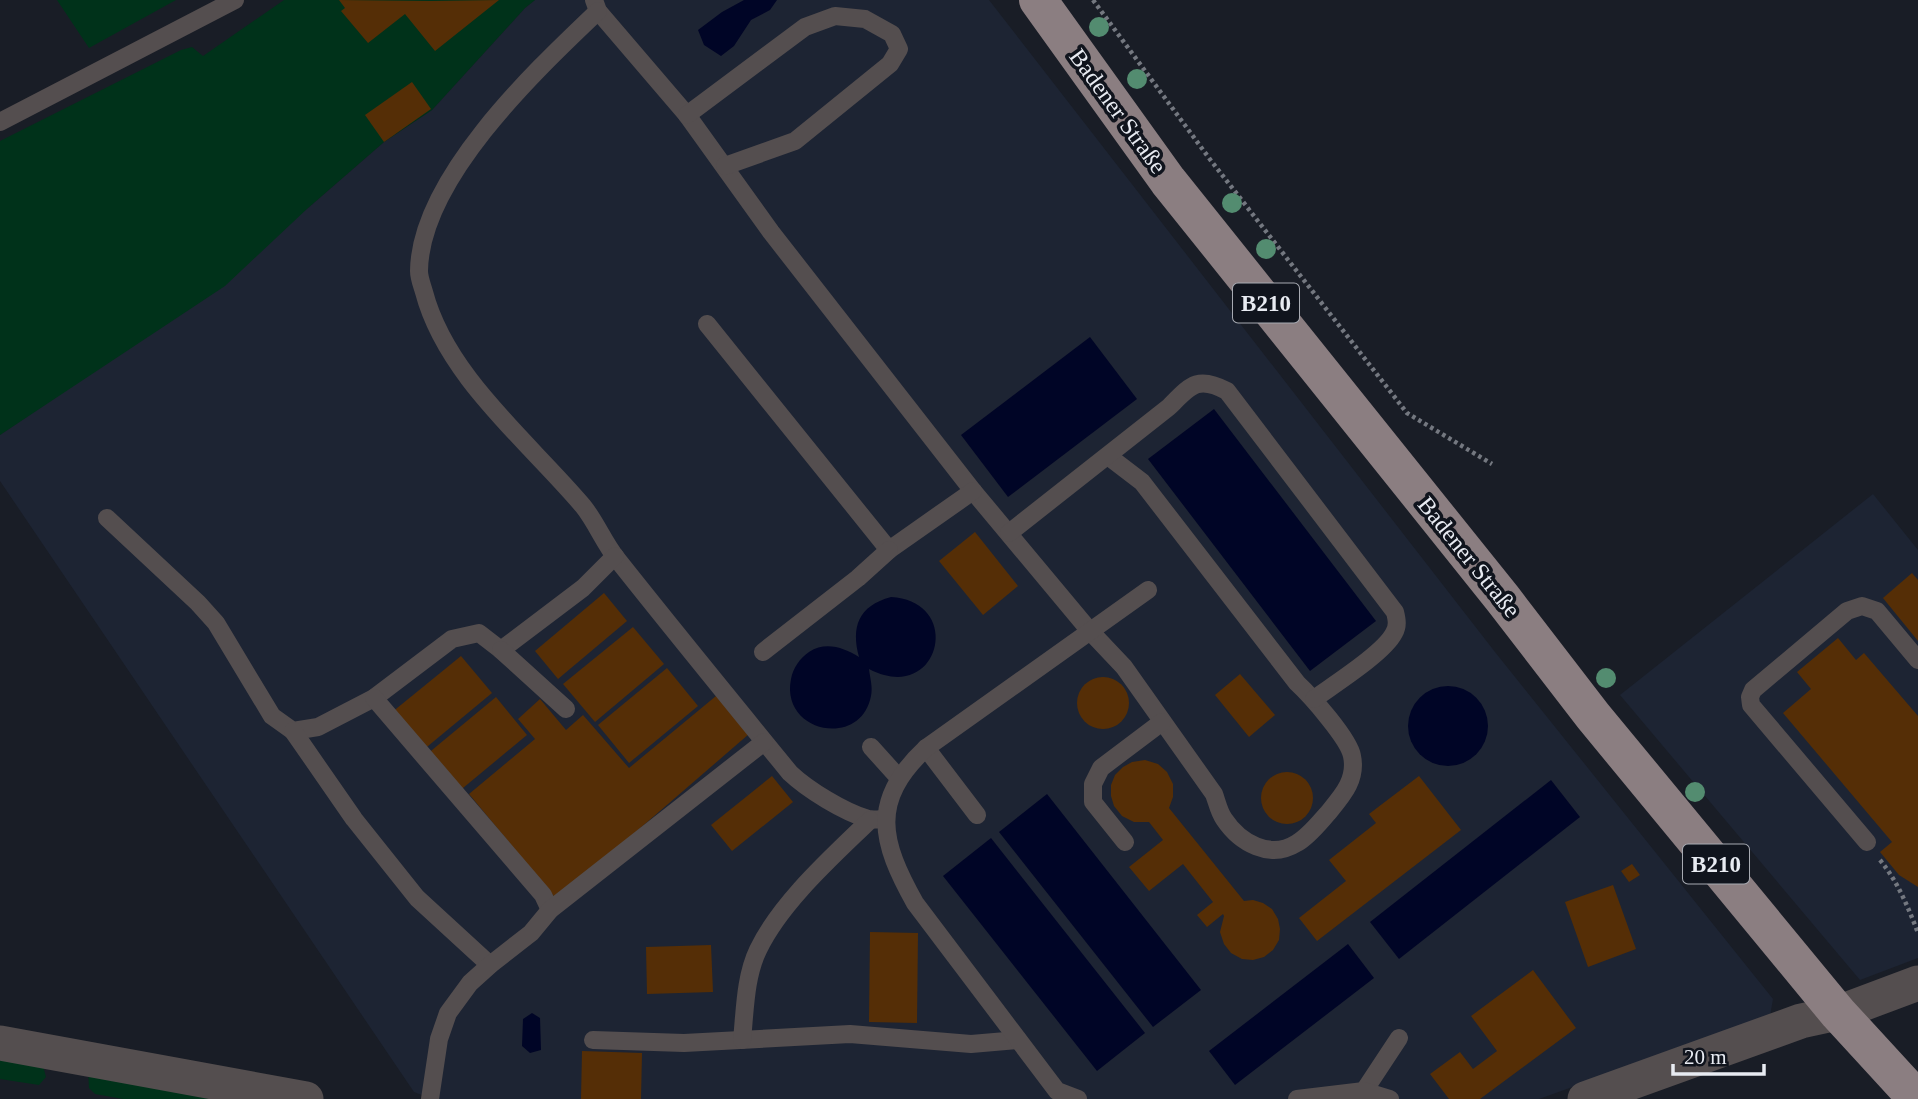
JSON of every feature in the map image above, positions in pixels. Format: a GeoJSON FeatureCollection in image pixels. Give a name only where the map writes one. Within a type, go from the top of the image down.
{"type":"FeatureCollection","features":[{"type":"Feature","properties":{"kind":"main road","name":"Badener Straße"},"geometry":{"type":"LineString","coordinates":[[1038,0],[1168,181],[1594,716],[1838,1013],[1917,1099]]}},
{"type":"Feature","properties":{"kind":"street"},"geometry":{"type":"LineString","coordinates":[[1585,1099],[1801,1021],[1838,1013],[1918,983]]}},
{"type":"Feature","properties":{"kind":"street"},"geometry":{"type":"LineString","coordinates":[[0,1043],[306,1099]]}},
{"type":"Feature","properties":{"kind":"lane"},"geometry":{"type":"LineString","coordinates":[[0,122],[235,0]]}},
{"type":"Feature","properties":{"kind":"lane"},"geometry":{"type":"LineString","coordinates":[[1078,1099],[1057,1091],[915,903],[898,872],[878,819],[837,805],[805,787],[790,773],[615,556],[584,508],[469,380],[444,341],[428,309],[419,273],[424,240],[438,202],[461,161],[496,116],[596,6],[687,115],[771,232],[973,491],[1089,630],[1124,667],[1214,794],[1222,817],[1236,834],[1256,848],[1275,851],[1297,844],[1345,792],[1352,775],[1352,754],[1314,699],[1297,683],[1142,482],[1108,456]]}},
{"type":"Feature","properties":{"kind":"lane"},"geometry":{"type":"LineString","coordinates":[[687,115],[805,27],[835,16],[865,19],[892,34],[899,49],[890,64],[795,141],[725,166]]}},
{"type":"Feature","properties":{"kind":"lane"},"geometry":{"type":"LineString","coordinates":[[707,324],[888,550]]}},
{"type":"Feature","properties":{"kind":"lane"},"geometry":{"type":"LineString","coordinates":[[1009,533],[1169,407],[1188,388],[1200,383],[1227,391],[1395,612],[1398,624],[1385,646],[1314,699]]}},
{"type":"Feature","properties":{"kind":"lane"},"geometry":{"type":"LineString","coordinates":[[763,652],[858,578],[888,550],[973,491]]}},
{"type":"Feature","properties":{"kind":"lane"},"geometry":{"type":"LineString","coordinates":[[107,518],[198,603],[216,624],[272,716],[293,731],[355,819],[417,898],[490,965]]}},
{"type":"Feature","properties":{"kind":"lane"},"geometry":{"type":"LineString","coordinates":[[501,650],[583,588],[615,556]]}},
{"type":"Feature","properties":{"kind":"lane"},"geometry":{"type":"LineString","coordinates":[[742,1040],[749,975],[757,951],[774,923],[806,885],[878,819],[898,777],[926,748],[1148,590]]}},
{"type":"Feature","properties":{"kind":"lane"},"geometry":{"type":"LineString","coordinates":[[1867,842],[1751,705],[1750,697],[1754,690],[1847,611],[1862,606],[1877,611],[1918,660]]}},
{"type":"Feature","properties":{"kind":"lane"},"geometry":{"type":"LineString","coordinates":[[293,731],[318,727],[374,698],[452,639],[480,633],[566,709]]}},
{"type":"Feature","properties":{"kind":"lane"},"geometry":{"type":"LineString","coordinates":[[374,698],[542,894],[550,910]]}},
{"type":"Feature","properties":{"kind":"lane"},"geometry":{"type":"LineString","coordinates":[[1125,842],[1093,802],[1093,784],[1101,768],[1161,722]]}},
{"type":"Feature","properties":{"kind":"lane"},"geometry":{"type":"LineString","coordinates":[[430,1099],[439,1039],[448,1013],[470,983],[531,933],[550,910],[764,742]]}},
{"type":"Feature","properties":{"kind":"lane"},"geometry":{"type":"LineString","coordinates":[[871,747],[898,777]]}},
{"type":"Feature","properties":{"kind":"lane"},"geometry":{"type":"LineString","coordinates":[[926,748],[977,815]]}},
{"type":"Feature","properties":{"kind":"lane"},"geometry":{"type":"LineString","coordinates":[[593,1040],[684,1043],[850,1034],[971,1044],[1018,1040]]}},
{"type":"Feature","properties":{"kind":"lane"},"geometry":{"type":"LineString","coordinates":[[1364,1091],[1399,1038]]}},
{"type":"Feature","properties":{"kind":"lane"},"geometry":{"type":"LineString","coordinates":[[1297,1099],[1364,1091],[1390,1099]]}},
{"type":"Feature","properties":{"kind":"path"},"geometry":{"type":"LineString","coordinates":[[1093,0],[1209,158],[1407,413],[1492,464]]}},
{"type":"Feature","properties":{"kind":"path"},"geometry":{"type":"LineString","coordinates":[[1867,842],[1891,874],[1918,933]]}},
{"type":"Feature","properties":{"kind":"shaded area"},"geometry":{"type":"Polygon","coordinates":[[[535,0],[989,0],[1495,652],[1773,999],[1770,1016],[1539,1099],[432,1099],[414,1092],[0,481],[0,435],[50,401],[308,208],[384,142],[432,110],[535,0]]]}},
{"type":"Feature","properties":{"kind":"shaded area"},"geometry":{"type":"Polygon","coordinates":[[[1873,494],[1918,550],[1918,958],[1860,980],[1620,695],[1873,494]]]}},
{"type":"Feature","properties":{"kind":"green space"},"geometry":{"type":"Polygon","coordinates":[[[57,0],[176,0],[89,48],[57,0]]]}},
{"type":"Feature","properties":{"kind":"green space"},"geometry":{"type":"Polygon","coordinates":[[[284,0],[535,0],[432,110],[384,142],[225,286],[0,435],[0,141],[181,50],[192,47],[203,56],[284,0]]]}},
{"type":"Feature","properties":{"kind":"green space"},"geometry":{"type":"Polygon","coordinates":[[[0,1054],[42,1062],[46,1077],[39,1085],[0,1079],[0,1054]]]}},
{"type":"Feature","properties":{"kind":"green space"},"geometry":{"type":"Polygon","coordinates":[[[88,1070],[249,1099],[123,1099],[95,1094],[89,1088],[88,1070]]]}},
{"type":"Feature","properties":{"kind":"water"},"geometry":{"type":"Polygon","coordinates":[[[744,0],[777,0],[770,10],[751,20],[734,46],[721,56],[704,45],[698,30],[744,0]]]}},
{"type":"Feature","properties":{"kind":"water"},"geometry":{"type":"Polygon","coordinates":[[[1090,337],[1137,399],[1008,497],[961,435],[1090,337]]]}},
{"type":"Feature","properties":{"kind":"water"},"geometry":{"type":"Polygon","coordinates":[[[1214,409],[1376,621],[1310,671],[1148,459],[1214,409]]]}},
{"type":"Feature","properties":{"kind":"water"},"geometry":{"type":"Polygon","coordinates":[[[891,597],[914,603],[929,615],[935,631],[934,648],[927,664],[913,674],[893,677],[869,669],[871,696],[864,713],[853,723],[838,728],[823,728],[809,722],[797,712],[791,697],[791,679],[797,664],[809,652],[828,646],[859,657],[856,636],[860,619],[871,606],[891,597]]]}},
{"type":"Feature","properties":{"kind":"water"},"geometry":{"type":"Polygon","coordinates":[[[1448,686],[1463,689],[1476,698],[1485,711],[1488,726],[1485,741],[1476,754],[1463,763],[1448,766],[1433,763],[1420,754],[1411,741],[1408,726],[1411,711],[1420,698],[1433,689],[1448,686]]]}},
{"type":"Feature","properties":{"kind":"water"},"geometry":{"type":"Polygon","coordinates":[[[1551,780],[1580,817],[1399,959],[1370,922],[1551,780]]]}},
{"type":"Feature","properties":{"kind":"water"},"geometry":{"type":"Polygon","coordinates":[[[1047,794],[1201,990],[1153,1027],[999,832],[1047,794]]]}},
{"type":"Feature","properties":{"kind":"water"},"geometry":{"type":"Polygon","coordinates":[[[991,838],[1145,1033],[1097,1071],[943,876],[991,838]]]}},
{"type":"Feature","properties":{"kind":"water"},"geometry":{"type":"Polygon","coordinates":[[[1348,944],[1374,978],[1235,1085],[1209,1051],[1348,944]]]}},
{"type":"Feature","properties":{"kind":"water"},"geometry":{"type":"Polygon","coordinates":[[[532,1013],[540,1018],[541,1050],[530,1053],[522,1046],[523,1019],[532,1013]]]}},
{"type":"Feature","properties":{"kind":"building"},"geometry":{"type":"Polygon","coordinates":[[[339,0],[499,0],[435,51],[405,14],[368,43],[341,11],[345,8],[339,0]]]}},
{"type":"Feature","properties":{"kind":"building"},"geometry":{"type":"Polygon","coordinates":[[[412,82],[431,109],[384,142],[365,115],[412,82]]]}},
{"type":"Feature","properties":{"kind":"building"},"geometry":{"type":"Polygon","coordinates":[[[975,532],[1018,586],[983,615],[939,561],[975,532]]]}},
{"type":"Feature","properties":{"kind":"building"},"geometry":{"type":"Polygon","coordinates":[[[1912,573],[1918,580],[1918,641],[1883,598],[1912,573]]]}},
{"type":"Feature","properties":{"kind":"building"},"geometry":{"type":"Polygon","coordinates":[[[604,593],[627,621],[558,679],[535,651],[604,593]]]}},
{"type":"Feature","properties":{"kind":"building"},"geometry":{"type":"Polygon","coordinates":[[[633,627],[664,664],[595,722],[563,684],[633,627]]]}},
{"type":"Feature","properties":{"kind":"building"},"geometry":{"type":"Polygon","coordinates":[[[1838,638],[1856,660],[1864,653],[1918,716],[1918,887],[1899,875],[1880,852],[1892,842],[1783,713],[1811,689],[1797,672],[1838,638]]]}},
{"type":"Feature","properties":{"kind":"building"},"geometry":{"type":"Polygon","coordinates":[[[461,656],[492,693],[422,751],[391,713],[461,656]]]}},
{"type":"Feature","properties":{"kind":"building"},"geometry":{"type":"Polygon","coordinates":[[[667,668],[698,706],[629,763],[598,725],[667,668]]]}},
{"type":"Feature","properties":{"kind":"building"},"geometry":{"type":"Polygon","coordinates":[[[1240,674],[1275,715],[1249,737],[1215,695],[1240,674]]]}},
{"type":"Feature","properties":{"kind":"building"},"geometry":{"type":"Polygon","coordinates":[[[1103,677],[1113,679],[1121,685],[1127,693],[1127,713],[1121,721],[1113,727],[1103,729],[1093,727],[1085,721],[1079,713],[1077,703],[1079,693],[1085,685],[1093,679],[1103,677]]]}},
{"type":"Feature","properties":{"kind":"building"},"geometry":{"type":"Polygon","coordinates":[[[716,696],[749,734],[557,900],[469,794],[535,739],[518,719],[540,699],[566,730],[583,715],[629,768],[716,696]]]}},
{"type":"Feature","properties":{"kind":"building"},"geometry":{"type":"Polygon","coordinates":[[[496,697],[527,735],[457,793],[426,755],[496,697]]]}},
{"type":"Feature","properties":{"kind":"building"},"geometry":{"type":"Polygon","coordinates":[[[1145,760],[1158,764],[1167,772],[1173,784],[1173,797],[1169,808],[1244,901],[1253,900],[1272,909],[1278,919],[1279,940],[1273,950],[1264,957],[1242,959],[1231,953],[1220,932],[1223,914],[1207,927],[1197,915],[1213,902],[1183,864],[1149,891],[1129,867],[1163,840],[1149,822],[1134,822],[1122,816],[1114,806],[1111,785],[1115,775],[1123,767],[1145,760]]]}},
{"type":"Feature","properties":{"kind":"building"},"geometry":{"type":"Polygon","coordinates":[[[1287,772],[1297,774],[1305,780],[1311,788],[1311,808],[1305,816],[1297,822],[1287,824],[1277,822],[1269,816],[1263,808],[1261,798],[1263,788],[1269,780],[1277,774],[1287,772]]]}},
{"type":"Feature","properties":{"kind":"building"},"geometry":{"type":"Polygon","coordinates":[[[772,776],[793,802],[732,851],[711,825],[772,776]]]}},
{"type":"Feature","properties":{"kind":"building"},"geometry":{"type":"Polygon","coordinates":[[[1419,776],[1461,830],[1317,941],[1299,918],[1346,881],[1329,860],[1376,823],[1369,814],[1419,776]]]}},
{"type":"Feature","properties":{"kind":"building"},"geometry":{"type":"Polygon","coordinates":[[[1632,864],[1640,875],[1629,882],[1621,871],[1632,864]]]}},
{"type":"Feature","properties":{"kind":"building"},"geometry":{"type":"Polygon","coordinates":[[[1613,885],[1636,949],[1588,967],[1565,902],[1613,885]]]}},
{"type":"Feature","properties":{"kind":"building"},"geometry":{"type":"Polygon","coordinates":[[[870,932],[918,933],[917,1023],[869,1022],[870,932]]]}},
{"type":"Feature","properties":{"kind":"building"},"geometry":{"type":"Polygon","coordinates":[[[711,945],[713,992],[647,994],[646,947],[711,945]]]}},
{"type":"Feature","properties":{"kind":"building"},"geometry":{"type":"Polygon","coordinates":[[[1533,970],[1576,1028],[1480,1099],[1449,1099],[1430,1074],[1460,1052],[1473,1069],[1497,1051],[1471,1016],[1533,970]]]}},
{"type":"Feature","properties":{"kind":"building"},"geometry":{"type":"Polygon","coordinates":[[[582,1051],[642,1053],[641,1099],[581,1099],[582,1051]]]}}]}
